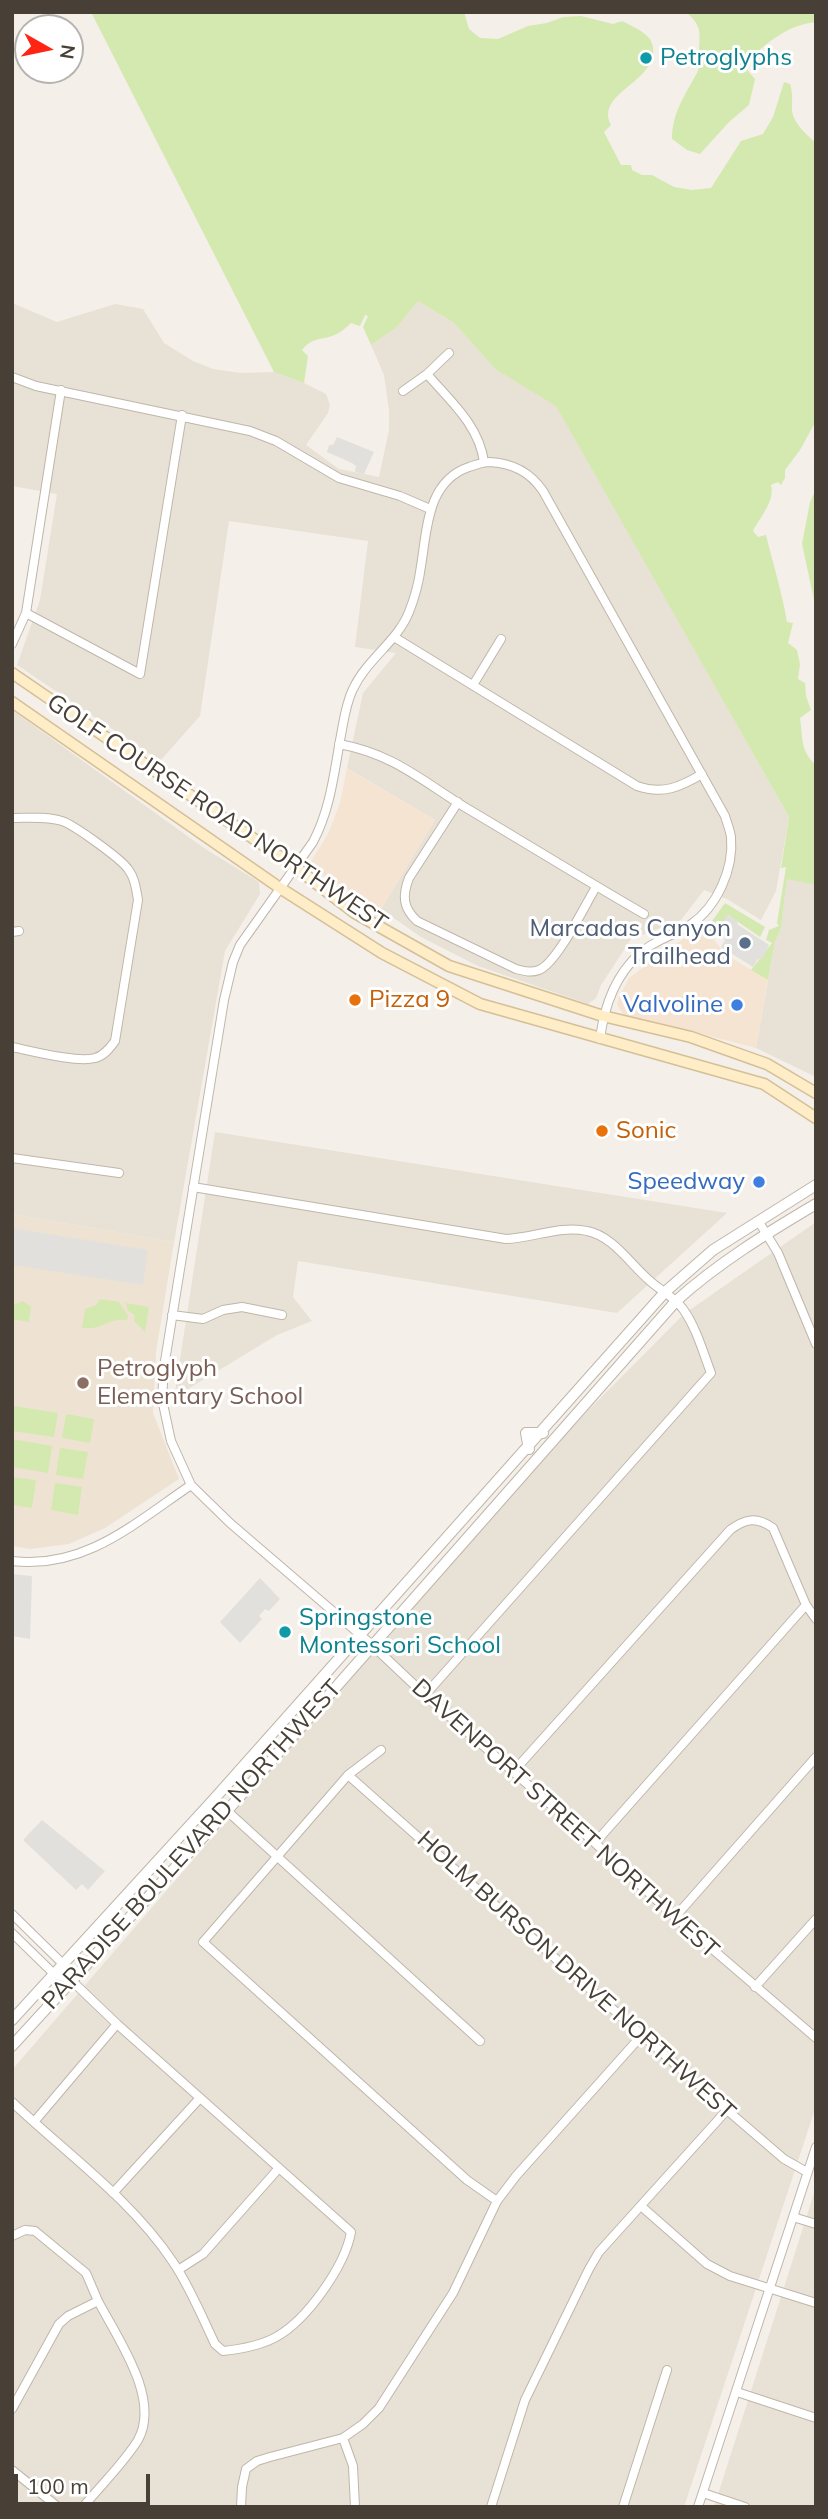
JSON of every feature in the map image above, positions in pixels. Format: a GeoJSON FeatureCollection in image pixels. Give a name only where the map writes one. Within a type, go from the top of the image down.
{"type":"FeatureCollection","features":[{"type":"Feature","properties":{"kind":"main road","name":"GOLF COURSE ROAD NORTHWEST"},"geometry":{"type":"LineString","coordinates":[[12,673],[295,867],[355,913],[449,965],[603,1016],[691,1037],[767,1064],[816,1093]]}},
{"type":"Feature","properties":{"kind":"main road","name":"GOLF COURSE ROAD NORTHWEST"},"geometry":{"type":"LineString","coordinates":[[12,702],[280,888],[382,953],[480,1004],[764,1084],[816,1118]]}},
{"type":"Feature","properties":{"kind":"street"},"geometry":{"type":"LineString","coordinates":[[404,391],[427,374],[449,352]]}},
{"type":"Feature","properties":{"kind":"street"},"geometry":{"type":"LineString","coordinates":[[427,374],[478,436],[484,462]]}},
{"type":"Feature","properties":{"kind":"street"},"geometry":{"type":"LineString","coordinates":[[12,377],[36,386],[250,430],[276,441],[339,478],[400,496],[430,509]]}},
{"type":"Feature","properties":{"kind":"street"},"geometry":{"type":"LineString","coordinates":[[12,644],[26,613],[61,390]]}},
{"type":"Feature","properties":{"kind":"street"},"geometry":{"type":"LineString","coordinates":[[26,613],[140,674],[182,415]]}},
{"type":"Feature","properties":{"kind":"street"},"geometry":{"type":"LineString","coordinates":[[12,1561],[27,1563],[62,1559],[92,1550],[191,1485],[171,1441],[162,1399],[164,1367],[233,962],[240,945],[322,825],[330,797],[345,713],[353,688],[366,667],[406,621],[416,595],[430,509],[437,494],[449,478],[463,469],[484,462],[523,470],[534,478],[543,491],[725,816],[731,837],[730,860],[715,899],[698,919],[682,930],[657,940],[626,967],[615,983],[603,1016],[600,1039]]}},
{"type":"Feature","properties":{"kind":"street"},"geometry":{"type":"LineString","coordinates":[[394,637],[637,786],[649,790],[673,789],[702,774]]}},
{"type":"Feature","properties":{"kind":"street"},"geometry":{"type":"LineString","coordinates":[[473,685],[501,639]]}},
{"type":"Feature","properties":{"kind":"street"},"geometry":{"type":"LineString","coordinates":[[339,744],[394,760],[457,802],[644,914]]}},
{"type":"Feature","properties":{"kind":"street"},"geometry":{"type":"LineString","coordinates":[[457,802],[409,878],[405,889],[404,901],[408,913],[417,921],[516,969],[528,972],[538,970],[554,958],[596,887]]}},
{"type":"Feature","properties":{"kind":"street"},"geometry":{"type":"LineString","coordinates":[[12,818],[62,821],[75,827],[128,868],[135,883],[138,900],[115,1041],[108,1051],[96,1058],[81,1059],[12,1047]]}},
{"type":"Feature","properties":{"kind":"street"},"geometry":{"type":"LineString","coordinates":[[12,1158],[119,1173]]}},
{"type":"Feature","properties":{"kind":"street"},"geometry":{"type":"LineString","coordinates":[[539,1433],[665,1292],[713,1250],[816,1185]]}},
{"type":"Feature","properties":{"kind":"street"},"geometry":{"type":"LineString","coordinates":[[193,1187],[506,1239],[566,1230],[587,1231],[603,1238],[676,1301],[695,1332],[711,1373],[425,1695]]}},
{"type":"Feature","properties":{"kind":"street","name":"PARADISE BOULEVARD NORTHWEST"},"geometry":{"type":"LineString","coordinates":[[12,2046],[226,1812],[371,1644],[676,1301],[699,1281],[766,1234],[816,1203]]}},
{"type":"Feature","properties":{"kind":"street"},"geometry":{"type":"LineString","coordinates":[[759,1222],[778,1253],[816,1344]]}},
{"type":"Feature","properties":{"kind":"street"},"geometry":{"type":"LineString","coordinates":[[172,1315],[203,1319],[223,1310],[242,1307],[282,1315]]}},
{"type":"Feature","properties":{"kind":"street"},"geometry":{"type":"LineString","coordinates":[[578,1389],[602,1384]]}},
{"type":"Feature","properties":{"kind":"street"},"geometry":{"type":"LineString","coordinates":[[539,1433],[559,1432]]}},
{"type":"Feature","properties":{"kind":"street","name":"PARADISE BOULEVARD NORTHWEST"},"geometry":{"type":"LineString","coordinates":[[12,2021],[214,1800],[529,1445],[526,1433],[539,1433]]}},
{"type":"Feature","properties":{"kind":"street"},"geometry":{"type":"LineString","coordinates":[[528,1467],[529,1445]]}},
{"type":"Feature","properties":{"kind":"street","name":"DAVENPORT STREET NORTHWEST"},"geometry":{"type":"LineString","coordinates":[[191,1485],[230,1523],[371,1644],[675,1917],[816,2038]]}},
{"type":"Feature","properties":{"kind":"street"},"geometry":{"type":"LineString","coordinates":[[513,1772],[730,1530],[743,1521],[755,1519],[773,1528],[806,1605],[816,1619]]}},
{"type":"Feature","properties":{"kind":"street"},"geometry":{"type":"LineString","coordinates":[[417,1595],[434,1563],[435,1551]]}},
{"type":"Feature","properties":{"kind":"street"},"geometry":{"type":"LineString","coordinates":[[595,1843],[806,1605]]}},
{"type":"Feature","properties":{"kind":"street"},"geometry":{"type":"LineString","coordinates":[[381,1750],[348,1774],[202,1942],[467,2180],[497,2201]]}},
{"type":"Feature","properties":{"kind":"street"},"geometry":{"type":"LineString","coordinates":[[675,1917],[816,1757]]}},
{"type":"Feature","properties":{"kind":"street","name":"HOLM BURSON DRIVE NORTHWEST"},"geometry":{"type":"LineString","coordinates":[[348,1774],[727,2110],[784,2159],[807,2172]]}},
{"type":"Feature","properties":{"kind":"street"},"geometry":{"type":"LineString","coordinates":[[214,1800],[480,2042]]}},
{"type":"Feature","properties":{"kind":"street"},"geometry":{"type":"LineString","coordinates":[[12,1914],[63,1964],[71,1980],[117,2024],[351,2231],[349,2243],[330,2279],[301,2318],[277,2337],[250,2347],[223,2351],[215,2344],[178,2270],[151,2232],[113,2193],[12,2102]]}},
{"type":"Feature","properties":{"kind":"street"},"geometry":{"type":"LineString","coordinates":[[755,1987],[816,1919]]}},
{"type":"Feature","properties":{"kind":"street"},"geometry":{"type":"LineString","coordinates":[[12,1933],[54,1974],[71,1980]]}},
{"type":"Feature","properties":{"kind":"street"},"geometry":{"type":"LineString","coordinates":[[34,2122],[117,2024]]}},
{"type":"Feature","properties":{"kind":"street"},"geometry":{"type":"LineString","coordinates":[[241,2507],[246,2469],[257,2461],[343,2438],[379,2408],[453,2293],[497,2201],[516,2176],[642,2035]]}},
{"type":"Feature","properties":{"kind":"street"},"geometry":{"type":"LineString","coordinates":[[113,2193],[200,2098]]}},
{"type":"Feature","properties":{"kind":"street"},"geometry":{"type":"LineString","coordinates":[[491,2507],[525,2400],[599,2252],[727,2110]]}},
{"type":"Feature","properties":{"kind":"street"},"geometry":{"type":"LineString","coordinates":[[698,2507],[816,2147]]}},
{"type":"Feature","properties":{"kind":"street"},"geometry":{"type":"LineString","coordinates":[[178,2270],[203,2253],[279,2168]]}},
{"type":"Feature","properties":{"kind":"street"},"geometry":{"type":"LineString","coordinates":[[641,2206],[707,2264],[730,2276],[769,2290],[816,2303]]}},
{"type":"Feature","properties":{"kind":"street"},"geometry":{"type":"LineString","coordinates":[[793,2217],[816,2224]]}},
{"type":"Feature","properties":{"kind":"street"},"geometry":{"type":"LineString","coordinates":[[12,2236],[25,2230],[35,2231],[86,2273],[143,2389],[144,2426],[137,2441],[83,2507]]}},
{"type":"Feature","properties":{"kind":"street"},"geometry":{"type":"LineString","coordinates":[[12,2409],[59,2324],[68,2316],[98,2301]]}},
{"type":"Feature","properties":{"kind":"street"},"geometry":{"type":"LineString","coordinates":[[622,2507],[667,2370]]}},
{"type":"Feature","properties":{"kind":"street"},"geometry":{"type":"LineString","coordinates":[[737,2392],[816,2418]]}},
{"type":"Feature","properties":{"kind":"street"},"geometry":{"type":"LineString","coordinates":[[343,2438],[353,2466],[355,2507]]}},
{"type":"Feature","properties":{"kind":"street"},"geometry":{"type":"LineString","coordinates":[[12,2470],[58,2507]]}},
{"type":"Feature","properties":{"kind":"street"},"geometry":{"type":"LineString","coordinates":[[703,2493],[745,2507]]}},
{"type":"Feature","properties":{"kind":"shaded area"},"geometry":{"type":"Polygon","coordinates":[[[418,301],[454,323],[495,369],[556,405],[789,817],[776,891],[761,920],[727,899],[704,890],[681,920],[631,939],[601,985],[596,998],[588,1004],[478,966],[421,937],[381,909],[435,820],[347,768],[363,693],[396,653],[355,647],[368,541],[229,521],[200,716],[160,761],[17,665],[40,600],[57,494],[12,486],[12,303],[57,322],[115,304],[143,309],[164,343],[193,361],[213,369],[241,373],[274,372],[304,383],[326,394],[330,405],[328,413],[306,445],[339,469],[379,477],[389,430],[389,410],[384,375],[371,345],[397,327],[418,301]]]}},
{"type":"Feature","properties":{"kind":"shaded area"},"geometry":{"type":"Polygon","coordinates":[[[337,437],[374,452],[364,474],[355,472],[356,466],[352,463],[327,452],[329,445],[333,445],[337,437]]]}},
{"type":"Feature","properties":{"kind":"shaded area"},"geometry":{"type":"Polygon","coordinates":[[[12,710],[204,848],[259,882],[260,894],[225,951],[174,1242],[12,1214],[12,710]]]}},
{"type":"Feature","properties":{"kind":"shaded area"},"geometry":{"type":"Polygon","coordinates":[[[347,768],[435,820],[381,909],[308,866],[328,834],[340,803],[347,768]]]}},
{"type":"Feature","properties":{"kind":"shaded area"},"geometry":{"type":"Polygon","coordinates":[[[787,878],[816,885],[816,1077],[756,1048],[775,942],[781,928],[787,878]]]}},
{"type":"Feature","properties":{"kind":"shaded area","name":"Marcadas Canyon Trailhead"},"geometry":{"type":"Polygon","coordinates":[[[727,915],[769,945],[762,959],[758,959],[753,967],[721,947],[725,940],[718,932],[727,915]]]}},
{"type":"Feature","properties":{"kind":"shaded area"},"geometry":{"type":"Polygon","coordinates":[[[702,925],[725,954],[768,980],[756,1048],[623,1014],[617,1005],[629,978],[702,925]]]}},
{"type":"Feature","properties":{"kind":"shaded area"},"geometry":{"type":"Polygon","coordinates":[[[215,1132],[727,1213],[617,1313],[298,1261],[293,1297],[312,1321],[277,1335],[183,1392],[175,1392],[215,1132]]]}},
{"type":"Feature","properties":{"kind":"shaded area","name":"Petroglyph Elementary School"},"geometry":{"type":"Polygon","coordinates":[[[12,1214],[174,1242],[156,1352],[153,1413],[179,1479],[105,1528],[69,1544],[30,1549],[12,1546],[12,1214]]]}},
{"type":"Feature","properties":{"kind":"shaded area"},"geometry":{"type":"Polygon","coordinates":[[[816,1222],[816,2106],[684,2507],[12,2507],[12,2070],[529,1470],[684,1314],[816,1222]]]}},
{"type":"Feature","properties":{"kind":"shaded area"},"geometry":{"type":"Polygon","coordinates":[[[12,1228],[148,1250],[143,1285],[12,1265],[12,1228]]]}},
{"type":"Feature","properties":{"kind":"shaded area"},"geometry":{"type":"Polygon","coordinates":[[[12,1574],[32,1576],[30,1639],[12,1636],[12,1574]]]}},
{"type":"Feature","properties":{"kind":"shaded area"},"geometry":{"type":"Polygon","coordinates":[[[260,1578],[280,1599],[269,1611],[265,1609],[259,1616],[262,1619],[240,1643],[220,1622],[260,1578]]]}},
{"type":"Feature","properties":{"kind":"shaded area"},"geometry":{"type":"Polygon","coordinates":[[[42,1820],[105,1871],[88,1890],[82,1884],[76,1890],[23,1840],[42,1820]]]}},
{"type":"Feature","properties":{"kind":"shaded area"},"geometry":{"type":"Polygon","coordinates":[[[816,2187],[816,2507],[714,2507],[728,2463],[816,2187]]]}},
{"type":"Feature","properties":{"kind":"green space"},"geometry":{"type":"Polygon","coordinates":[[[91,12],[464,12],[469,29],[480,38],[498,39],[528,26],[563,17],[581,16],[613,24],[622,21],[648,37],[653,55],[642,74],[610,106],[608,115],[611,125],[604,132],[621,165],[631,165],[632,170],[642,175],[652,175],[674,187],[692,190],[711,188],[741,141],[763,134],[773,117],[784,82],[790,84],[794,119],[816,143],[816,421],[785,470],[781,485],[778,482],[771,485],[769,503],[753,531],[758,537],[766,535],[787,622],[793,623],[788,643],[797,650],[800,664],[798,679],[805,683],[811,710],[800,718],[807,755],[816,765],[816,885],[787,879],[781,928],[775,942],[768,980],[751,970],[772,943],[766,940],[769,930],[779,926],[777,923],[786,867],[781,868],[789,817],[556,406],[495,369],[454,323],[418,301],[397,327],[371,345],[363,327],[368,316],[365,315],[360,326],[351,323],[337,334],[309,343],[302,350],[308,356],[304,383],[274,372],[91,12]]]}},
{"type":"Feature","properties":{"kind":"green space"},"geometry":{"type":"Polygon","coordinates":[[[686,12],[816,12],[816,22],[786,31],[746,63],[748,71],[755,79],[749,105],[729,122],[700,154],[687,150],[672,139],[677,112],[699,68],[699,30],[686,12]]]}},
{"type":"Feature","properties":{"kind":"green space"},"geometry":{"type":"Polygon","coordinates":[[[816,489],[816,609],[802,544],[810,502],[816,489]]]}},
{"type":"Feature","properties":{"kind":"green space"},"geometry":{"type":"Polygon","coordinates":[[[725,903],[765,927],[760,937],[728,915],[718,932],[711,933],[707,928],[725,903]]]}},
{"type":"Feature","properties":{"kind":"green space"},"geometry":{"type":"Polygon","coordinates":[[[100,1299],[119,1302],[128,1316],[127,1320],[114,1321],[95,1328],[82,1328],[85,1309],[96,1305],[100,1299]]]}},
{"type":"Feature","properties":{"kind":"green space"},"geometry":{"type":"Polygon","coordinates":[[[23,1301],[31,1307],[29,1322],[12,1319],[13,1305],[23,1301]]]}},
{"type":"Feature","properties":{"kind":"green space"},"geometry":{"type":"Polygon","coordinates":[[[126,1303],[149,1307],[145,1332],[134,1321],[135,1315],[128,1311],[126,1303]]]}},
{"type":"Feature","properties":{"kind":"green space"},"geometry":{"type":"Polygon","coordinates":[[[14,1406],[58,1413],[54,1437],[12,1431],[14,1406]]]}},
{"type":"Feature","properties":{"kind":"green space"},"geometry":{"type":"Polygon","coordinates":[[[66,1414],[94,1419],[90,1443],[62,1438],[66,1414]]]}},
{"type":"Feature","properties":{"kind":"green space"},"geometry":{"type":"Polygon","coordinates":[[[12,1439],[52,1446],[48,1473],[12,1467],[12,1439]]]}},
{"type":"Feature","properties":{"kind":"green space"},"geometry":{"type":"Polygon","coordinates":[[[60,1448],[88,1452],[83,1479],[56,1475],[60,1448]]]}},
{"type":"Feature","properties":{"kind":"green space"},"geometry":{"type":"Polygon","coordinates":[[[12,1477],[36,1480],[32,1508],[12,1505],[12,1477]]]}},
{"type":"Feature","properties":{"kind":"green space"},"geometry":{"type":"Polygon","coordinates":[[[55,1483],[82,1487],[78,1515],[51,1510],[55,1483]]]}},
{"type":"Feature","properties":{"kind":"place","name":"Petroglyphs"},"geometry":{"type":"Point","coordinates":[646,58]}},
{"type":"Feature","properties":{"kind":"place","name":"Marcadas Canyon Trailhead"},"geometry":{"type":"Point","coordinates":[745,943]}},
{"type":"Feature","properties":{"kind":"place","name":"Pizza 9"},"geometry":{"type":"Point","coordinates":[355,1000]}},
{"type":"Feature","properties":{"kind":"place","name":"Valvoline"},"geometry":{"type":"Point","coordinates":[737,1005]}},
{"type":"Feature","properties":{"kind":"place","name":"Sonic"},"geometry":{"type":"Point","coordinates":[602,1131]}},
{"type":"Feature","properties":{"kind":"place","name":"Speedway"},"geometry":{"type":"Point","coordinates":[759,1182]}},
{"type":"Feature","properties":{"kind":"place","name":"Petroglyph Elementary School"},"geometry":{"type":"Point","coordinates":[83,1383]}},
{"type":"Feature","properties":{"kind":"place","name":"Springstone Montessori School"},"geometry":{"type":"Point","coordinates":[285,1632]}}]}
